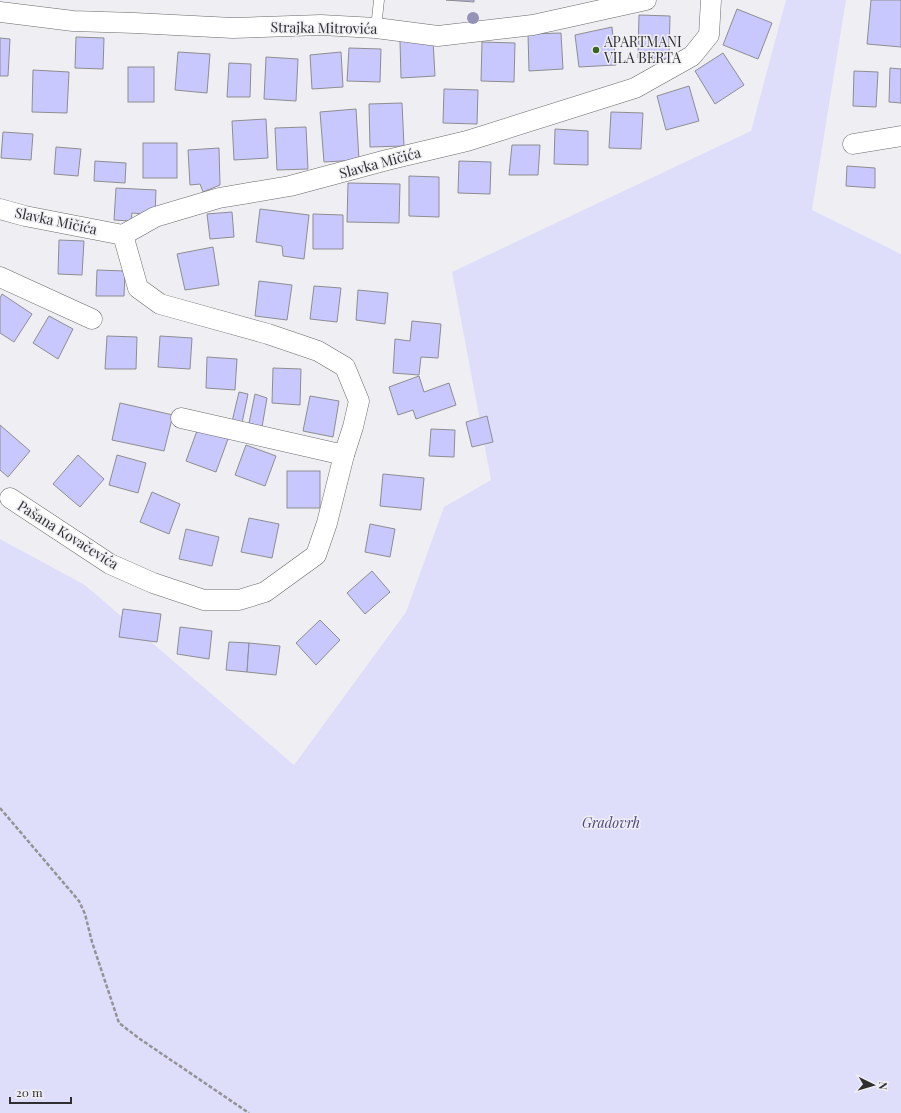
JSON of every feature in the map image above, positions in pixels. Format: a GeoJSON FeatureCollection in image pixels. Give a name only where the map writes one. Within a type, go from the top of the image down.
{"type":"FeatureCollection","features":[{"type":"Feature","properties":{"kind":"street","name":"Strajka Mitrovića"},"geometry":{"type":"LineString","coordinates":[[0,12],[73,21],[233,28],[321,25],[376,28],[438,36],[533,25],[646,0]]}},
{"type":"Feature","properties":{"kind":"street","name":"Slavka Mičića"},"geometry":{"type":"LineString","coordinates":[[0,209],[26,216],[123,235],[155,217],[219,198],[290,186],[387,160],[467,141],[635,88],[692,56],[709,35],[711,0]]}},
{"type":"Feature","properties":{"kind":"street"},"geometry":{"type":"LineString","coordinates":[[853,144],[901,136]]}},
{"type":"Feature","properties":{"kind":"street","name":"Pašana Kovačevića"},"geometry":{"type":"LineString","coordinates":[[10,498],[110,564],[153,582],[204,600],[239,600],[265,592],[316,555],[327,523],[359,400],[345,367],[318,351],[268,334],[160,304],[138,288],[123,235]]}},
{"type":"Feature","properties":{"kind":"street"},"geometry":{"type":"LineString","coordinates":[[0,277],[92,319]]}},
{"type":"Feature","properties":{"kind":"street"},"geometry":{"type":"LineString","coordinates":[[181,418],[344,455]]}},
{"type":"Feature","properties":{"kind":"lane"},"geometry":{"type":"LineString","coordinates":[[376,28],[379,0]]}},
{"type":"Feature","properties":{"kind":"path"},"geometry":{"type":"LineString","coordinates":[[0,808],[79,901],[85,914],[92,942],[118,1023],[249,1113]]}},
{"type":"Feature","properties":{"kind":"green space","name":"Gradovrh"},"geometry":{"type":"Polygon","coordinates":[[[786,0],[846,0],[812,210],[901,254],[901,1113],[0,1113],[0,539],[85,585],[294,765],[406,612],[444,507],[491,480],[452,272],[751,131],[786,0]]]}},
{"type":"Feature","properties":{"kind":"building"},"geometry":{"type":"Polygon","coordinates":[[[446,0],[474,0],[474,2],[446,0]]]}},
{"type":"Feature","properties":{"kind":"building"},"geometry":{"type":"Polygon","coordinates":[[[871,0],[901,0],[901,47],[867,44],[871,0]]]}},
{"type":"Feature","properties":{"kind":"building"},"geometry":{"type":"Polygon","coordinates":[[[737,9],[772,23],[758,59],[723,45],[737,9]]]}},
{"type":"Feature","properties":{"kind":"building"},"geometry":{"type":"Polygon","coordinates":[[[639,15],[670,16],[669,59],[638,58],[639,15]]]}},
{"type":"Feature","properties":{"kind":"building","name":"APARTMANI VILA BERTA"},"geometry":{"type":"Polygon","coordinates":[[[612,27],[616,65],[579,67],[575,35],[612,27]]]}},
{"type":"Feature","properties":{"kind":"building"},"geometry":{"type":"Polygon","coordinates":[[[561,33],[563,69],[529,71],[528,34],[561,33]]]}},
{"type":"Feature","properties":{"kind":"building"},"geometry":{"type":"Polygon","coordinates":[[[76,37],[104,38],[103,69],[75,68],[76,37]]]}},
{"type":"Feature","properties":{"kind":"building"},"geometry":{"type":"Polygon","coordinates":[[[0,38],[10,39],[8,76],[0,76],[0,38]]]}},
{"type":"Feature","properties":{"kind":"building"},"geometry":{"type":"Polygon","coordinates":[[[433,40],[435,76],[401,78],[400,41],[433,40]]]}},
{"type":"Feature","properties":{"kind":"building"},"geometry":{"type":"Polygon","coordinates":[[[482,42],[515,43],[514,82],[481,81],[482,42]]]}},
{"type":"Feature","properties":{"kind":"building"},"geometry":{"type":"Polygon","coordinates":[[[349,48],[381,49],[380,82],[347,81],[349,48]]]}},
{"type":"Feature","properties":{"kind":"building"},"geometry":{"type":"Polygon","coordinates":[[[178,52],[210,54],[207,93],[175,90],[178,52]]]}},
{"type":"Feature","properties":{"kind":"building"},"geometry":{"type":"Polygon","coordinates":[[[341,52],[343,87],[312,89],[310,55],[341,52]]]}},
{"type":"Feature","properties":{"kind":"building"},"geometry":{"type":"Polygon","coordinates":[[[723,53],[744,85],[715,104],[695,71],[723,53]]]}},
{"type":"Feature","properties":{"kind":"building"},"geometry":{"type":"Polygon","coordinates":[[[266,57],[298,59],[296,101],[264,99],[266,57]]]}},
{"type":"Feature","properties":{"kind":"building"},"geometry":{"type":"Polygon","coordinates":[[[229,63],[251,64],[250,97],[227,97],[229,63]]]}},
{"type":"Feature","properties":{"kind":"building"},"geometry":{"type":"Polygon","coordinates":[[[128,67],[154,67],[154,102],[128,102],[128,67]]]}},
{"type":"Feature","properties":{"kind":"building"},"geometry":{"type":"Polygon","coordinates":[[[890,68],[901,69],[901,103],[889,102],[890,68]]]}},
{"type":"Feature","properties":{"kind":"building"},"geometry":{"type":"Polygon","coordinates":[[[33,70],[69,72],[67,113],[32,112],[33,70]]]}},
{"type":"Feature","properties":{"kind":"building"},"geometry":{"type":"Polygon","coordinates":[[[854,71],[878,72],[876,107],[853,106],[854,71]]]}},
{"type":"Feature","properties":{"kind":"building"},"geometry":{"type":"Polygon","coordinates":[[[689,86],[699,121],[666,130],[657,96],[689,86]]]}},
{"type":"Feature","properties":{"kind":"building"},"geometry":{"type":"Polygon","coordinates":[[[444,89],[478,90],[477,124],[443,123],[444,89]]]}},
{"type":"Feature","properties":{"kind":"building"},"geometry":{"type":"Polygon","coordinates":[[[402,103],[404,146],[370,147],[369,104],[402,103]]]}},
{"type":"Feature","properties":{"kind":"building"},"geometry":{"type":"Polygon","coordinates":[[[356,109],[359,160],[324,162],[320,112],[356,109]]]}},
{"type":"Feature","properties":{"kind":"building"},"geometry":{"type":"Polygon","coordinates":[[[611,112],[643,113],[641,149],[609,148],[611,112]]]}},
{"type":"Feature","properties":{"kind":"building"},"geometry":{"type":"Polygon","coordinates":[[[266,119],[268,158],[234,160],[232,121],[266,119]]]}},
{"type":"Feature","properties":{"kind":"building"},"geometry":{"type":"Polygon","coordinates":[[[306,127],[308,169],[277,170],[275,128],[306,127]]]}},
{"type":"Feature","properties":{"kind":"building"},"geometry":{"type":"Polygon","coordinates":[[[555,129],[588,131],[588,165],[554,164],[555,129]]]}},
{"type":"Feature","properties":{"kind":"building"},"geometry":{"type":"Polygon","coordinates":[[[3,132],[33,134],[31,160],[1,158],[3,132]]]}},
{"type":"Feature","properties":{"kind":"building"},"geometry":{"type":"Polygon","coordinates":[[[143,143],[177,143],[177,178],[143,178],[143,143]]]}},
{"type":"Feature","properties":{"kind":"building"},"geometry":{"type":"Polygon","coordinates":[[[512,145],[540,145],[538,175],[509,175],[512,145]]]}},
{"type":"Feature","properties":{"kind":"building"},"geometry":{"type":"Polygon","coordinates":[[[56,147],[81,149],[78,176],[54,174],[56,147]]]}},
{"type":"Feature","properties":{"kind":"building"},"geometry":{"type":"Polygon","coordinates":[[[219,148],[220,185],[203,192],[200,184],[190,185],[188,150],[219,148]]]}},
{"type":"Feature","properties":{"kind":"building"},"geometry":{"type":"Polygon","coordinates":[[[95,161],[126,163],[125,183],[94,181],[95,161]]]}},
{"type":"Feature","properties":{"kind":"building"},"geometry":{"type":"Polygon","coordinates":[[[459,161],[491,162],[490,194],[458,193],[459,161]]]}},
{"type":"Feature","properties":{"kind":"building"},"geometry":{"type":"Polygon","coordinates":[[[847,166],[875,168],[875,188],[846,186],[847,166]]]}},
{"type":"Feature","properties":{"kind":"building"},"geometry":{"type":"Polygon","coordinates":[[[409,176],[439,177],[439,217],[409,216],[409,176]]]}},
{"type":"Feature","properties":{"kind":"building"},"geometry":{"type":"Polygon","coordinates":[[[348,183],[400,184],[399,223],[347,222],[348,183]]]}},
{"type":"Feature","properties":{"kind":"building"},"geometry":{"type":"Polygon","coordinates":[[[116,188],[156,190],[155,215],[132,213],[131,221],[114,220],[116,188]]]}},
{"type":"Feature","properties":{"kind":"building"},"geometry":{"type":"Polygon","coordinates":[[[260,209],[309,215],[304,259],[283,256],[282,246],[256,242],[260,209]]]}},
{"type":"Feature","properties":{"kind":"building"},"geometry":{"type":"Polygon","coordinates":[[[232,212],[234,237],[210,239],[207,214],[232,212]]]}},
{"type":"Feature","properties":{"kind":"building"},"geometry":{"type":"Polygon","coordinates":[[[313,214],[343,215],[343,249],[313,249],[313,214]]]}},
{"type":"Feature","properties":{"kind":"building"},"geometry":{"type":"Polygon","coordinates":[[[59,240],[84,241],[82,275],[58,274],[59,240]]]}},
{"type":"Feature","properties":{"kind":"building"},"geometry":{"type":"Polygon","coordinates":[[[213,247],[219,285],[185,290],[177,254],[213,247]]]}},
{"type":"Feature","properties":{"kind":"building"},"geometry":{"type":"Polygon","coordinates":[[[97,270],[125,271],[124,296],[96,296],[97,270]]]}},
{"type":"Feature","properties":{"kind":"building"},"geometry":{"type":"Polygon","coordinates":[[[259,281],[292,285],[287,320],[255,316],[259,281]]]}},
{"type":"Feature","properties":{"kind":"building"},"geometry":{"type":"Polygon","coordinates":[[[314,286],[341,288],[337,322],[310,319],[314,286]]]}},
{"type":"Feature","properties":{"kind":"building"},"geometry":{"type":"Polygon","coordinates":[[[358,290],[388,293],[385,324],[356,320],[358,290]]]}},
{"type":"Feature","properties":{"kind":"building"},"geometry":{"type":"Polygon","coordinates":[[[2,294],[32,314],[14,342],[0,333],[0,298],[2,294]]]}},
{"type":"Feature","properties":{"kind":"building"},"geometry":{"type":"Polygon","coordinates":[[[49,316],[73,329],[58,359],[33,343],[49,316]]]}},
{"type":"Feature","properties":{"kind":"building"},"geometry":{"type":"Polygon","coordinates":[[[412,321],[441,324],[438,358],[421,357],[419,375],[393,373],[395,339],[410,341],[412,321]]]}},
{"type":"Feature","properties":{"kind":"building"},"geometry":{"type":"Polygon","coordinates":[[[107,336],[137,337],[136,369],[105,369],[107,336]]]}},
{"type":"Feature","properties":{"kind":"building"},"geometry":{"type":"Polygon","coordinates":[[[160,336],[192,338],[190,369],[158,367],[160,336]]]}},
{"type":"Feature","properties":{"kind":"building"},"geometry":{"type":"Polygon","coordinates":[[[207,357],[237,359],[235,390],[206,388],[207,357]]]}},
{"type":"Feature","properties":{"kind":"building"},"geometry":{"type":"Polygon","coordinates":[[[273,368],[301,369],[300,405],[272,403],[273,368]]]}},
{"type":"Feature","properties":{"kind":"building"},"geometry":{"type":"Polygon","coordinates":[[[419,376],[424,392],[449,383],[456,405],[416,419],[413,410],[398,415],[389,387],[419,376]]]}},
{"type":"Feature","properties":{"kind":"building"},"geometry":{"type":"Polygon","coordinates":[[[239,392],[248,394],[241,428],[231,426],[239,392]]]}},
{"type":"Feature","properties":{"kind":"building"},"geometry":{"type":"Polygon","coordinates":[[[255,394],[267,398],[262,427],[249,423],[255,394]]]}},
{"type":"Feature","properties":{"kind":"building"},"geometry":{"type":"Polygon","coordinates":[[[310,396],[339,401],[333,437],[303,431],[310,396]]]}},
{"type":"Feature","properties":{"kind":"building"},"geometry":{"type":"Polygon","coordinates":[[[120,403],[173,415],[164,451],[112,440],[120,403]]]}},
{"type":"Feature","properties":{"kind":"building"},"geometry":{"type":"Polygon","coordinates":[[[487,416],[493,442],[472,447],[466,422],[487,416]]]}},
{"type":"Feature","properties":{"kind":"building"},"geometry":{"type":"Polygon","coordinates":[[[0,425],[30,451],[8,477],[0,470],[0,425]]]}},
{"type":"Feature","properties":{"kind":"building"},"geometry":{"type":"Polygon","coordinates":[[[198,428],[228,439],[216,472],[186,461],[198,428]]]}},
{"type":"Feature","properties":{"kind":"building"},"geometry":{"type":"Polygon","coordinates":[[[431,429],[455,430],[454,457],[429,456],[431,429]]]}},
{"type":"Feature","properties":{"kind":"building"},"geometry":{"type":"Polygon","coordinates":[[[246,445],[276,456],[265,486],[235,475],[246,445]]]}},
{"type":"Feature","properties":{"kind":"building"},"geometry":{"type":"Polygon","coordinates":[[[78,455],[104,479],[80,507],[53,484],[78,455]]]}},
{"type":"Feature","properties":{"kind":"building"},"geometry":{"type":"Polygon","coordinates":[[[117,455],[146,463],[138,493],[109,485],[117,455]]]}},
{"type":"Feature","properties":{"kind":"building"},"geometry":{"type":"Polygon","coordinates":[[[287,471],[320,471],[320,508],[287,508],[287,471]]]}},
{"type":"Feature","properties":{"kind":"building"},"geometry":{"type":"Polygon","coordinates":[[[383,474],[424,478],[421,510],[380,506],[383,474]]]}},
{"type":"Feature","properties":{"kind":"building"},"geometry":{"type":"Polygon","coordinates":[[[152,492],[180,504],[169,534],[140,522],[152,492]]]}},
{"type":"Feature","properties":{"kind":"building"},"geometry":{"type":"Polygon","coordinates":[[[249,518],[279,524],[272,558],[241,552],[249,518]]]}},
{"type":"Feature","properties":{"kind":"building"},"geometry":{"type":"Polygon","coordinates":[[[370,524],[395,529],[390,557],[365,552],[370,524]]]}},
{"type":"Feature","properties":{"kind":"building"},"geometry":{"type":"Polygon","coordinates":[[[186,529],[219,537],[212,566],[179,559],[186,529]]]}},
{"type":"Feature","properties":{"kind":"building"},"geometry":{"type":"Polygon","coordinates":[[[372,571],[390,592],[365,614],[347,593],[372,571]]]}},
{"type":"Feature","properties":{"kind":"building"},"geometry":{"type":"Polygon","coordinates":[[[123,609],[161,614],[157,642],[119,637],[123,609]]]}},
{"type":"Feature","properties":{"kind":"building"},"geometry":{"type":"Polygon","coordinates":[[[320,620],[340,640],[316,665],[296,643],[320,620]]]}},
{"type":"Feature","properties":{"kind":"building"},"geometry":{"type":"Polygon","coordinates":[[[180,627],[212,631],[209,659],[177,654],[180,627]]]}},
{"type":"Feature","properties":{"kind":"building"},"geometry":{"type":"Polygon","coordinates":[[[229,642],[249,643],[247,672],[226,670],[229,642]]]}},
{"type":"Feature","properties":{"kind":"building"},"geometry":{"type":"Polygon","coordinates":[[[249,643],[280,646],[276,675],[247,672],[249,643]]]}},
{"type":"Feature","properties":{"kind":"place","name":"APARTMANI VILA BERTA"},"geometry":{"type":"Point","coordinates":[596,50]}}]}
